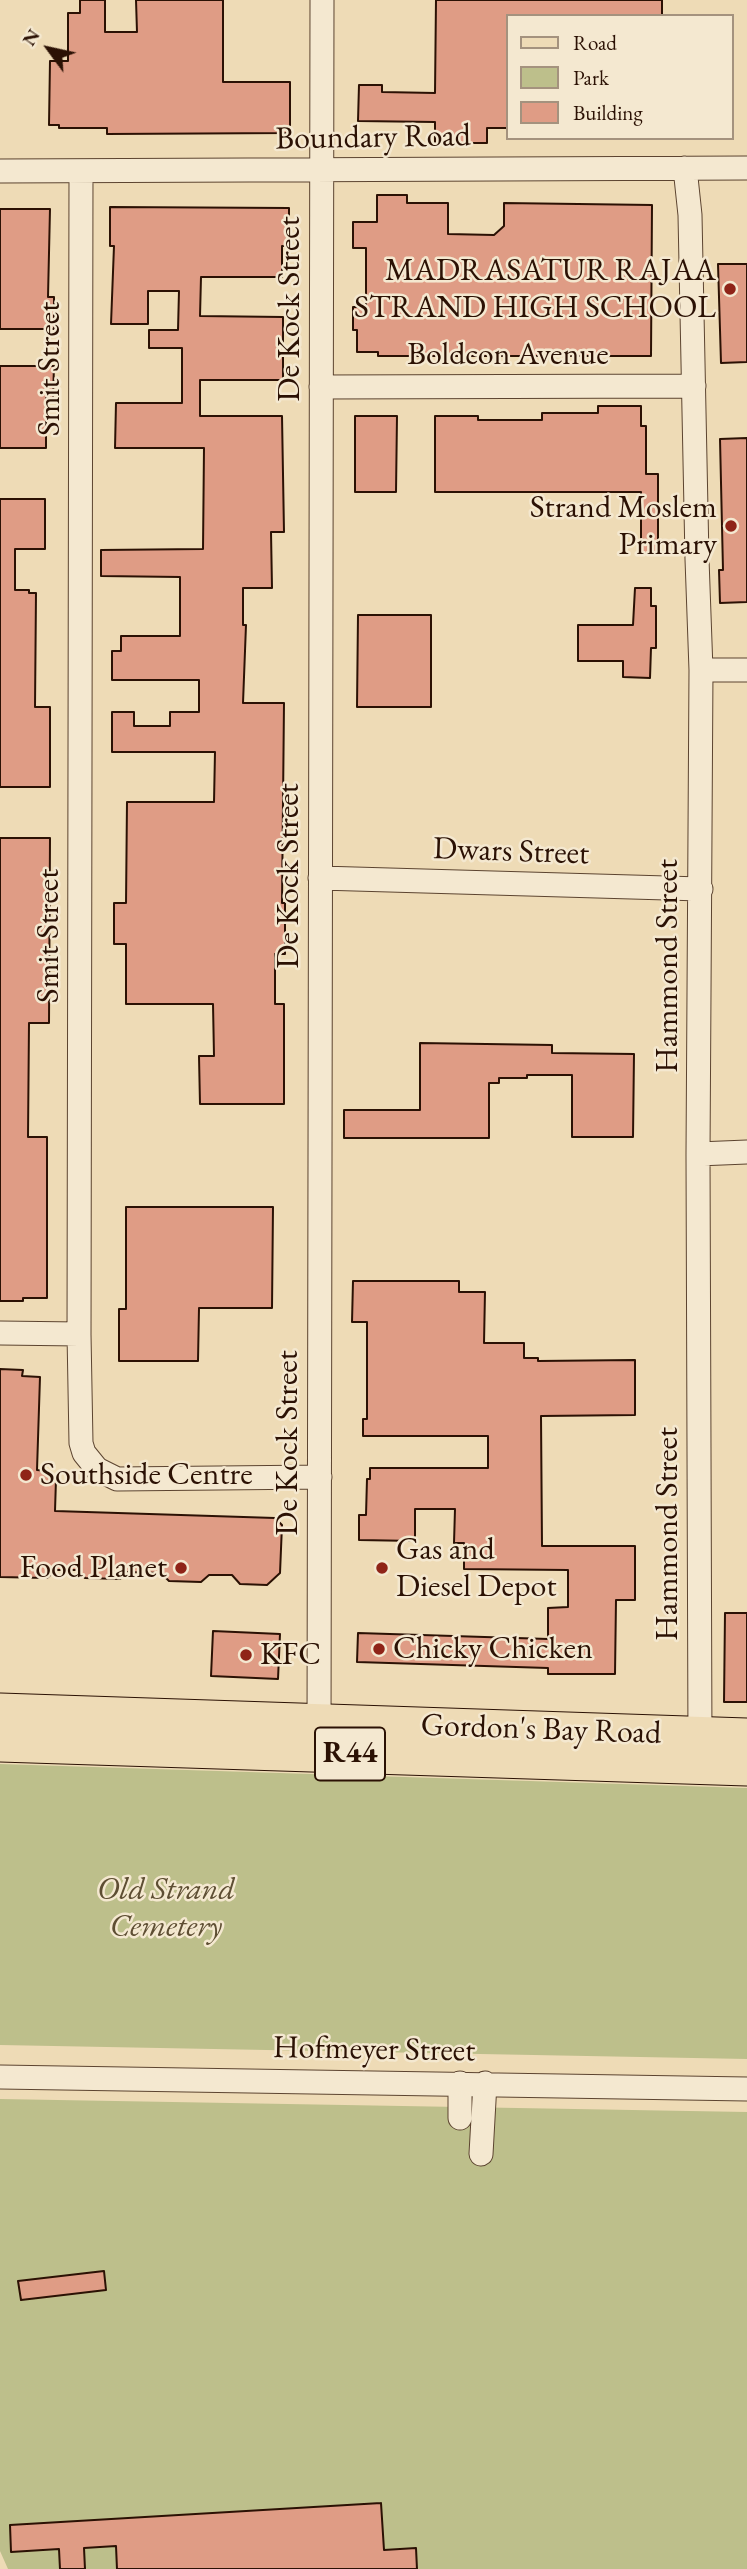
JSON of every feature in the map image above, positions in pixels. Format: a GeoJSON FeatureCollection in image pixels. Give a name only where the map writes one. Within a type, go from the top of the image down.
{"type":"FeatureCollection","features":[{"type":"Feature","properties":{"kind":"main road","name":"Gordon's Bay Road"},"geometry":{"type":"LineString","coordinates":[[0,1712],[319,1739]]}},
{"type":"Feature","properties":{"kind":"main road","name":"Gordon's Bay Road"},"geometry":{"type":"LineString","coordinates":[[0,1743],[319,1739],[700,1750],[747,1737]]}},
{"type":"Feature","properties":{"kind":"main road","name":"Gordon's Bay Road"},"geometry":{"type":"LineString","coordinates":[[700,1750],[747,1767]]}},
{"type":"Feature","properties":{"kind":"street","name":"De Kock Street"},"geometry":{"type":"LineString","coordinates":[[319,1739],[322,0]]}},
{"type":"Feature","properties":{"kind":"street","name":"Boundary Road"},"geometry":{"type":"LineString","coordinates":[[0,171],[322,172],[538,167],[747,168]]}},
{"type":"Feature","properties":{"kind":"street","name":"Hammond Street"},"geometry":{"type":"LineString","coordinates":[[685,168],[690,215],[696,559],[701,670],[698,1154],[700,1750]]}},
{"type":"Feature","properties":{"kind":"street","name":"Smit Street"},"geometry":{"type":"LineString","coordinates":[[81,171],[81,1443],[89,1462],[106,1475],[128,1479],[320,1477]]}},
{"type":"Feature","properties":{"kind":"street","name":"Boldcon Avenue"},"geometry":{"type":"LineString","coordinates":[[321,387],[694,387]]}},
{"type":"Feature","properties":{"kind":"street"},"geometry":{"type":"LineString","coordinates":[[701,670],[747,670]]}},
{"type":"Feature","properties":{"kind":"street","name":"Dwars Street"},"geometry":{"type":"LineString","coordinates":[[320,878],[701,889]]}},
{"type":"Feature","properties":{"kind":"street"},"geometry":{"type":"LineString","coordinates":[[698,1154],[747,1153]]}},
{"type":"Feature","properties":{"kind":"street"},"geometry":{"type":"LineString","coordinates":[[0,1333],[79,1334]]}},
{"type":"Feature","properties":{"kind":"street","name":"Hofmeyer Street"},"geometry":{"type":"LineString","coordinates":[[0,2077],[747,2089]]}},
{"type":"Feature","properties":{"kind":"street"},"geometry":{"type":"LineString","coordinates":[[460,2083],[460,2118]]}},
{"type":"Feature","properties":{"kind":"street"},"geometry":{"type":"LineString","coordinates":[[481,2154],[485,2083]]}},
{"type":"Feature","properties":{"kind":"green space","name":"Old Strand Cemetery"},"geometry":{"type":"Polygon","coordinates":[[[0,1764],[747,1788],[747,2059],[0,2045],[0,1764]]]}},
{"type":"Feature","properties":{"kind":"green space"},"geometry":{"type":"Polygon","coordinates":[[[0,2099],[747,2112],[747,2569],[8,2569],[0,2551],[0,2099]]]}},
{"type":"Feature","properties":{"kind":"building"},"geometry":{"type":"Polygon","coordinates":[[[80,0],[105,0],[105,32],[137,32],[136,0],[223,0],[223,82],[290,82],[290,133],[107,134],[107,128],[59,128],[59,125],[49,125],[50,61],[68,61],[68,13],[80,13],[80,0]]]}},
{"type":"Feature","properties":{"kind":"building"},"geometry":{"type":"Polygon","coordinates":[[[436,0],[662,0],[662,14],[505,14],[505,128],[487,128],[487,143],[435,143],[435,122],[358,121],[359,85],[382,85],[382,92],[435,93],[436,0]]]}},
{"type":"Feature","properties":{"kind":"building"},"geometry":{"type":"Polygon","coordinates":[[[377,195],[407,195],[407,203],[448,203],[448,234],[494,235],[504,226],[504,203],[652,205],[651,356],[378,356],[378,352],[357,352],[353,307],[366,307],[366,248],[353,248],[353,222],[377,222],[377,195]]]}},
{"type":"Feature","properties":{"kind":"building"},"geometry":{"type":"Polygon","coordinates":[[[110,207],[289,208],[289,246],[282,246],[282,277],[201,277],[200,316],[283,317],[283,380],[200,380],[200,416],[282,416],[284,532],[271,532],[272,588],[243,588],[243,625],[246,625],[243,703],[284,703],[282,903],[285,903],[285,954],[275,954],[275,1004],[284,1004],[284,1104],[200,1104],[199,1056],[214,1056],[213,1004],[126,1004],[126,944],[114,944],[114,903],[126,903],[127,802],[214,802],[215,752],[112,752],[112,712],[134,712],[134,726],[170,726],[170,712],[199,712],[199,680],[112,680],[112,651],[121,651],[121,636],[180,636],[180,577],[101,576],[101,550],[203,549],[204,448],[115,448],[116,403],[182,403],[182,348],[149,348],[149,330],[178,330],[179,291],[148,291],[148,324],[111,324],[114,246],[110,246],[110,207]]]}},
{"type":"Feature","properties":{"kind":"building"},"geometry":{"type":"Polygon","coordinates":[[[0,209],[50,209],[48,297],[54,297],[54,329],[0,329],[0,209]]]}},
{"type":"Feature","properties":{"kind":"building"},"geometry":{"type":"Polygon","coordinates":[[[718,264],[747,264],[747,362],[721,363],[718,264]]]}},
{"type":"Feature","properties":{"kind":"building"},"geometry":{"type":"Polygon","coordinates":[[[0,366],[54,366],[53,398],[46,398],[46,448],[0,448],[0,366]]]}},
{"type":"Feature","properties":{"kind":"building"},"geometry":{"type":"Polygon","coordinates":[[[598,406],[641,406],[641,426],[646,426],[646,474],[658,474],[658,553],[641,553],[641,492],[435,492],[435,416],[478,416],[478,420],[542,420],[542,413],[598,413],[598,406]]]}},
{"type":"Feature","properties":{"kind":"building"},"geometry":{"type":"Polygon","coordinates":[[[355,416],[397,416],[396,492],[355,492],[355,416]]]}},
{"type":"Feature","properties":{"kind":"building"},"geometry":{"type":"Polygon","coordinates":[[[747,438],[747,602],[720,603],[719,570],[723,570],[720,439],[747,438]]]}},
{"type":"Feature","properties":{"kind":"building"},"geometry":{"type":"Polygon","coordinates":[[[0,499],[45,499],[45,549],[15,549],[15,590],[36,593],[35,707],[50,707],[50,787],[0,787],[0,499]]]}},
{"type":"Feature","properties":{"kind":"building"},"geometry":{"type":"Polygon","coordinates":[[[635,588],[651,588],[651,606],[656,606],[656,648],[651,648],[650,678],[623,677],[623,661],[578,661],[578,625],[633,625],[635,588]]]}},
{"type":"Feature","properties":{"kind":"building"},"geometry":{"type":"Polygon","coordinates":[[[358,615],[431,615],[431,707],[357,707],[358,615]]]}},
{"type":"Feature","properties":{"kind":"building"},"geometry":{"type":"Polygon","coordinates":[[[0,838],[50,838],[49,1023],[29,1023],[28,1137],[47,1137],[47,1298],[23,1298],[23,1301],[0,1301],[0,838]]]}},
{"type":"Feature","properties":{"kind":"building"},"geometry":{"type":"Polygon","coordinates":[[[420,1043],[552,1045],[552,1053],[634,1054],[633,1137],[572,1137],[572,1075],[527,1075],[527,1078],[499,1078],[499,1083],[489,1083],[489,1138],[344,1138],[344,1110],[420,1110],[420,1043]]]}},
{"type":"Feature","properties":{"kind":"building"},"geometry":{"type":"Polygon","coordinates":[[[126,1207],[273,1207],[272,1308],[199,1308],[198,1361],[119,1361],[119,1309],[126,1309],[126,1207]]]}},
{"type":"Feature","properties":{"kind":"building"},"geometry":{"type":"Polygon","coordinates":[[[353,1281],[459,1281],[459,1292],[485,1292],[484,1343],[524,1343],[524,1358],[538,1358],[538,1361],[635,1360],[635,1415],[541,1416],[542,1546],[635,1546],[635,1600],[616,1600],[615,1674],[548,1674],[548,1668],[357,1662],[358,1633],[548,1639],[548,1608],[568,1607],[568,1570],[464,1569],[464,1543],[454,1543],[455,1509],[415,1509],[415,1541],[359,1540],[359,1515],[366,1515],[370,1468],[488,1468],[488,1436],[363,1436],[363,1419],[367,1419],[367,1322],[352,1322],[353,1281]]]}},
{"type":"Feature","properties":{"kind":"building","name":"Southside Centre"},"geometry":{"type":"Polygon","coordinates":[[[0,1369],[23,1370],[22,1376],[40,1377],[37,1470],[48,1471],[56,1479],[55,1511],[275,1518],[282,1525],[280,1573],[267,1585],[240,1584],[232,1575],[209,1575],[201,1582],[169,1581],[161,1573],[127,1572],[120,1579],[85,1578],[78,1570],[56,1570],[47,1578],[0,1577],[0,1369]]]}},
{"type":"Feature","properties":{"kind":"building"},"geometry":{"type":"Polygon","coordinates":[[[725,1613],[747,1613],[747,1702],[724,1702],[725,1613]]]}},
{"type":"Feature","properties":{"kind":"building","name":"KFC"},"geometry":{"type":"Polygon","coordinates":[[[213,1631],[280,1634],[278,1679],[211,1676],[213,1631]]]}},
{"type":"Feature","properties":{"kind":"building"},"geometry":{"type":"Polygon","coordinates":[[[104,2271],[106,2290],[21,2300],[18,2281],[104,2271]]]}},
{"type":"Feature","properties":{"kind":"building"},"geometry":{"type":"Polygon","coordinates":[[[381,2503],[384,2550],[416,2548],[417,2569],[117,2569],[116,2546],[84,2548],[85,2569],[60,2569],[59,2549],[11,2552],[10,2525],[381,2503]]]}},
{"type":"Feature","properties":{"kind":"place","name":"MADRASATUR RAJAA STRAND HIGH SCHOOL"},"geometry":{"type":"Point","coordinates":[730,289]}},
{"type":"Feature","properties":{"kind":"place","name":"Strand Moslem Primary"},"geometry":{"type":"Point","coordinates":[731,526]}},
{"type":"Feature","properties":{"kind":"place","name":"Southside Centre"},"geometry":{"type":"Point","coordinates":[26,1475]}},
{"type":"Feature","properties":{"kind":"place","name":"Food Planet"},"geometry":{"type":"Point","coordinates":[181,1568]}},
{"type":"Feature","properties":{"kind":"place","name":"Gas and Diesel Depot"},"geometry":{"type":"Point","coordinates":[382,1568]}},
{"type":"Feature","properties":{"kind":"place","name":"Chicky Chicken"},"geometry":{"type":"Point","coordinates":[379,1649]}},
{"type":"Feature","properties":{"kind":"place","name":"KFC"},"geometry":{"type":"Point","coordinates":[246,1655]}}]}
